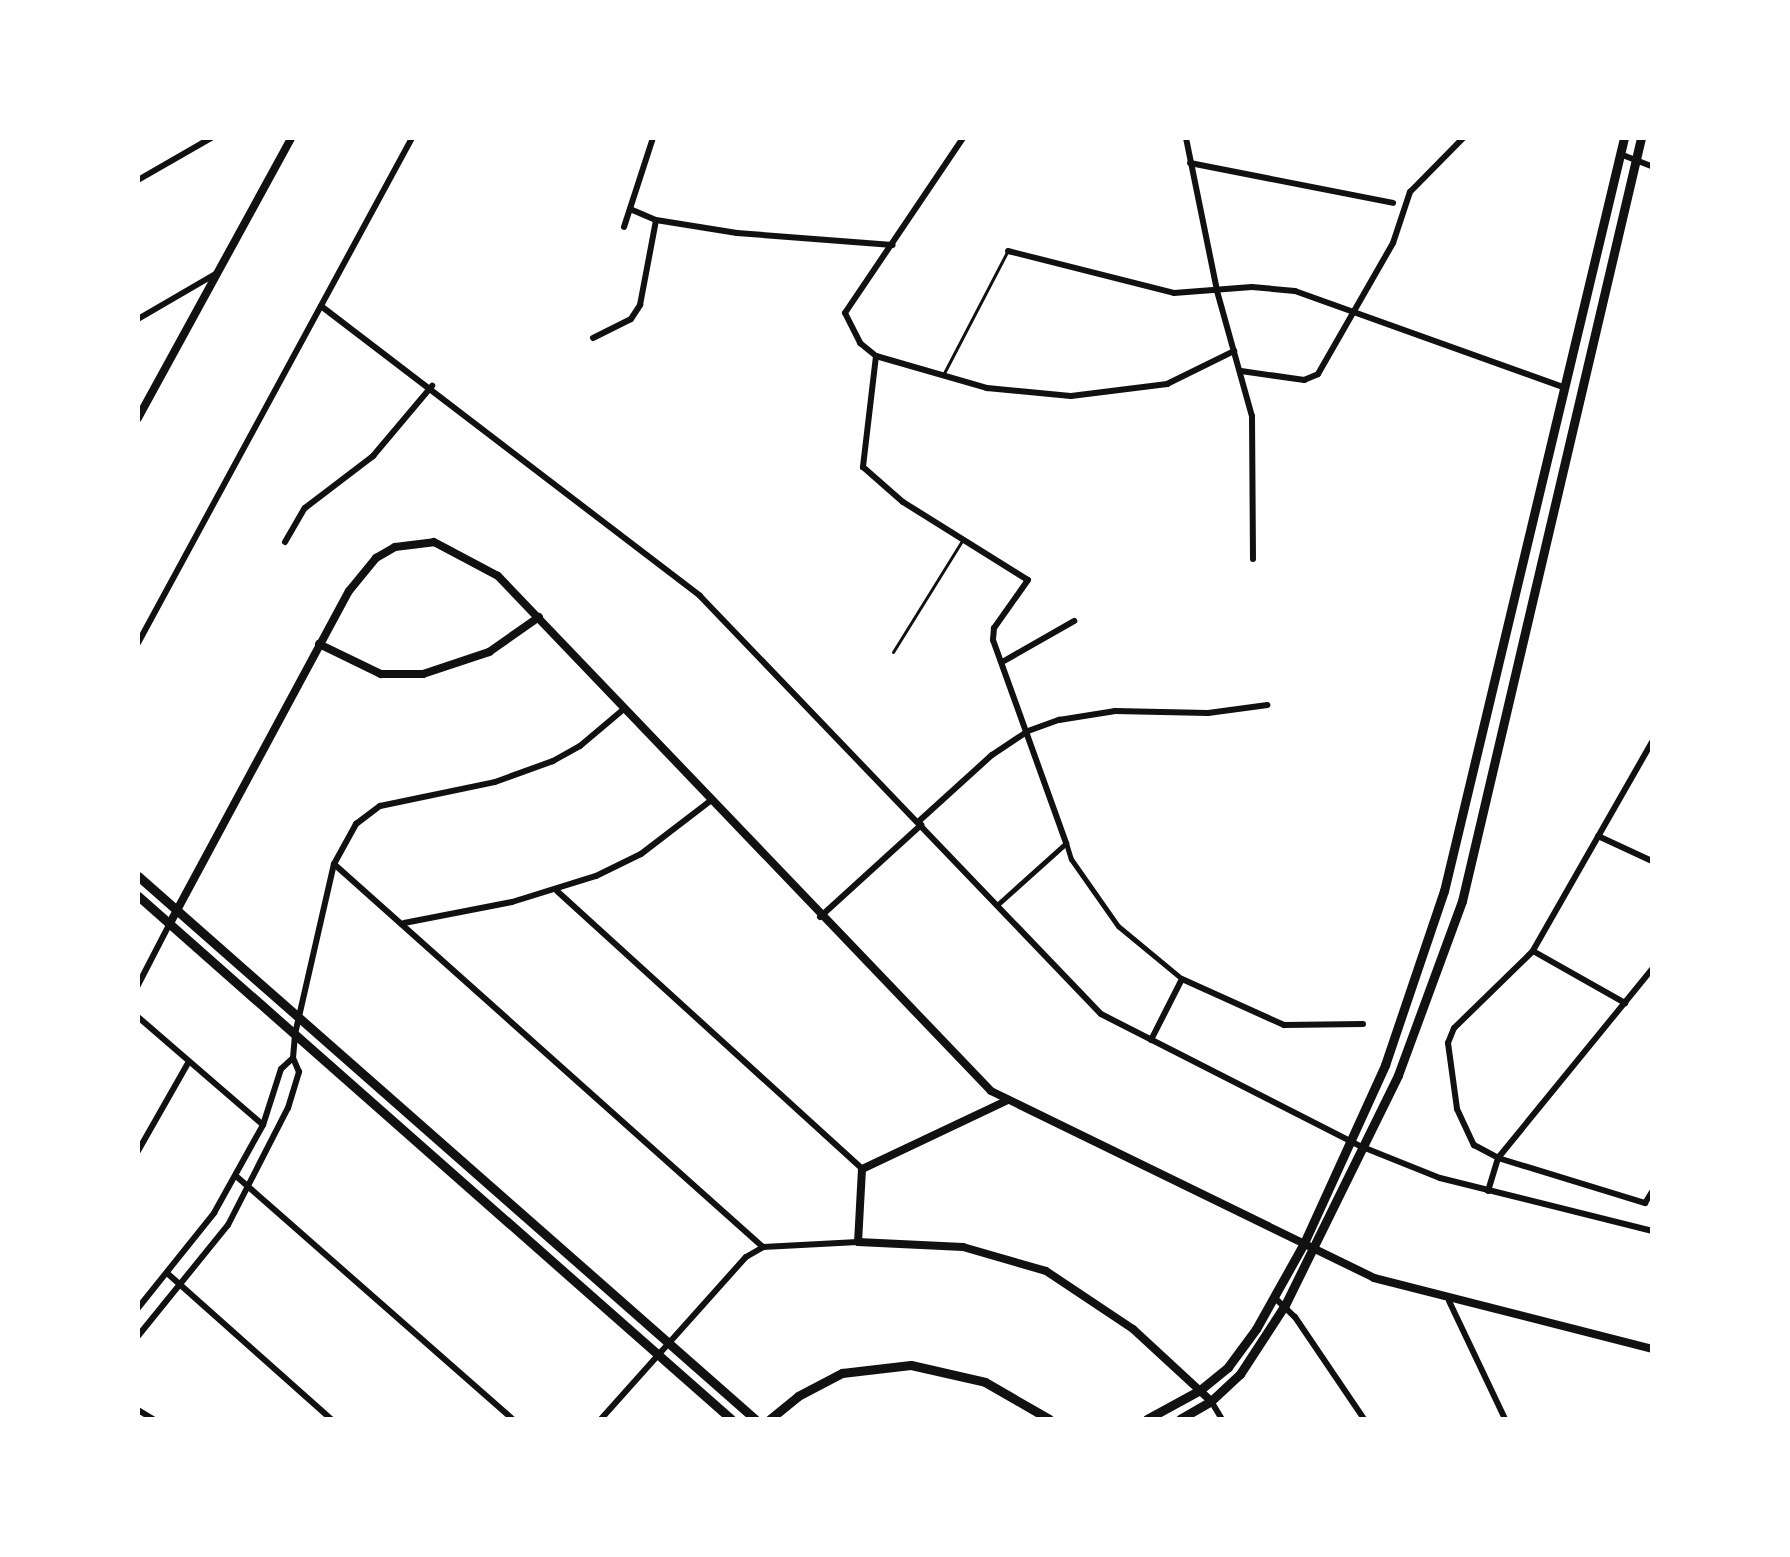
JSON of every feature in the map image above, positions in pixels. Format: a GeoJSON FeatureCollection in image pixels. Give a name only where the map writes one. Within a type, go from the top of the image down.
{"type":"FeatureCollection","features":[{"type":"Feature","properties":{"kind":"main road"},"geometry":{"type":"LineString","coordinates":[[1180,1419],[1211,1401],[1249,1363],[1285,1305],[1350,1141],[1385,1065],[1444,891],[1624,138]]}},
{"type":"Feature","properties":{"kind":"main road"},"geometry":{"type":"LineString","coordinates":[[1147,1419],[1200,1390],[1238,1354],[1308,1245],[1398,1075],[1462,901],[1641,138]]}},
{"type":"Feature","properties":{"kind":"main road"},"geometry":{"type":"LineString","coordinates":[[1564,382],[1582,383]]}},
{"type":"Feature","properties":{"kind":"main road"},"geometry":{"type":"LineString","coordinates":[[138,876],[755,1419]]}},
{"type":"Feature","properties":{"kind":"main road"},"geometry":{"type":"LineString","coordinates":[[138,896],[731,1419]]}},
{"type":"Feature","properties":{"kind":"main road"},"geometry":{"type":"LineString","coordinates":[[770,1419],[798,1396],[842,1373],[911,1365],[985,1382],[1049,1419]]}},
{"type":"Feature","properties":{"kind":"street"},"geometry":{"type":"LineString","coordinates":[[138,180],[211,138]]}},
{"type":"Feature","properties":{"kind":"street"},"geometry":{"type":"LineString","coordinates":[[138,418],[291,138]]}},
{"type":"Feature","properties":{"kind":"street"},"geometry":{"type":"LineString","coordinates":[[138,643],[412,138]]}},
{"type":"Feature","properties":{"kind":"street"},"geometry":{"type":"LineString","coordinates":[[624,227],[653,138]]}},
{"type":"Feature","properties":{"kind":"street"},"geometry":{"type":"LineString","coordinates":[[963,138],[845,320],[876,356],[943,375],[1036,395],[1128,393],[1191,375],[1234,351]]}},
{"type":"Feature","properties":{"kind":"street"},"geometry":{"type":"LineString","coordinates":[[1186,138],[1217,291],[1252,416],[1253,559]]}},
{"type":"Feature","properties":{"kind":"street"},"geometry":{"type":"LineString","coordinates":[[1241,371],[1304,380],[1315,377],[1393,243],[1410,192],[1463,138]]}},
{"type":"Feature","properties":{"kind":"street"},"geometry":{"type":"LineString","coordinates":[[1620,154],[1652,166]]}},
{"type":"Feature","properties":{"kind":"street"},"geometry":{"type":"LineString","coordinates":[[1190,163],[1393,203]]}},
{"type":"Feature","properties":{"kind":"street"},"geometry":{"type":"LineString","coordinates":[[630,209],[656,220],[737,233],[893,245]]}},
{"type":"Feature","properties":{"kind":"street"},"geometry":{"type":"LineString","coordinates":[[593,338],[631,319],[640,305],[656,220]]}},
{"type":"Feature","properties":{"kind":"street"},"geometry":{"type":"LineString","coordinates":[[1008,251],[1131,286],[1174,293],[1274,287],[1564,382]]}},
{"type":"Feature","properties":{"kind":"street"},"geometry":{"type":"LineString","coordinates":[[138,319],[217,273]]}},
{"type":"Feature","properties":{"kind":"street"},"geometry":{"type":"LineString","coordinates":[[321,306],[432,386],[700,596],[1101,1014],[1360,1146],[1488,1191],[1652,1231]]}},
{"type":"Feature","properties":{"kind":"street"},"geometry":{"type":"LineString","coordinates":[[876,356],[863,467],[903,502],[1028,580],[992,634],[1071,859],[1118,926],[1182,979],[1284,1025],[1363,1024]]}},
{"type":"Feature","properties":{"kind":"street"},"geometry":{"type":"LineString","coordinates":[[285,542],[305,508],[373,456],[432,386]]}},
{"type":"Feature","properties":{"kind":"street"},"geometry":{"type":"LineString","coordinates":[[138,985],[349,591],[376,558],[413,543],[434,542],[477,561],[539,617],[977,1081],[1008,1100],[1374,1278],[1449,1301],[1652,1349]]}},
{"type":"Feature","properties":{"kind":"street"},"geometry":{"type":"LineString","coordinates":[[319,644],[381,674],[423,674],[489,652],[539,617]]}},
{"type":"Feature","properties":{"kind":"street"},"geometry":{"type":"LineString","coordinates":[[1004,661],[1074,621]]}},
{"type":"Feature","properties":{"kind":"street"},"geometry":{"type":"LineString","coordinates":[[820,917],[965,775],[1028,731],[1085,713],[1208,713],[1267,705]]}},
{"type":"Feature","properties":{"kind":"street"},"geometry":{"type":"LineString","coordinates":[[138,1336],[181,1287],[250,1189],[288,1108],[299,1072],[293,1058],[295,1034],[334,864],[356,824],[380,806],[495,782],[553,761],[580,746],[625,708]]}},
{"type":"Feature","properties":{"kind":"street"},"geometry":{"type":"LineString","coordinates":[[1652,742],[1533,951],[1454,1028],[1448,1043],[1457,1109],[1470,1141],[1498,1158],[1645,1203],[1652,1192]]}},
{"type":"Feature","properties":{"kind":"street"},"geometry":{"type":"LineString","coordinates":[[404,923],[557,891],[641,854],[710,801]]}},
{"type":"Feature","properties":{"kind":"street"},"geometry":{"type":"LineString","coordinates":[[1598,836],[1652,861]]}},
{"type":"Feature","properties":{"kind":"street"},"geometry":{"type":"LineString","coordinates":[[997,905],[1066,843]]}},
{"type":"Feature","properties":{"kind":"street"},"geometry":{"type":"LineString","coordinates":[[334,864],[404,923],[763,1247]]}},
{"type":"Feature","properties":{"kind":"street"},"geometry":{"type":"LineString","coordinates":[[557,891],[862,1169]]}},
{"type":"Feature","properties":{"kind":"street"},"geometry":{"type":"LineString","coordinates":[[1533,951],[1625,1003]]}},
{"type":"Feature","properties":{"kind":"street"},"geometry":{"type":"LineString","coordinates":[[1488,1191],[1498,1158],[1652,969]]}},
{"type":"Feature","properties":{"kind":"street"},"geometry":{"type":"LineString","coordinates":[[1151,1040],[1182,979]]}},
{"type":"Feature","properties":{"kind":"street"},"geometry":{"type":"LineString","coordinates":[[138,1017],[263,1125]]}},
{"type":"Feature","properties":{"kind":"street"},"geometry":{"type":"LineString","coordinates":[[138,1308],[167,1273],[236,1176],[263,1125],[281,1069],[293,1058]]}},
{"type":"Feature","properties":{"kind":"street"},"geometry":{"type":"LineString","coordinates":[[138,1151],[188,1063]]}},
{"type":"Feature","properties":{"kind":"street"},"geometry":{"type":"LineString","coordinates":[[862,1169],[1008,1100]]}},
{"type":"Feature","properties":{"kind":"street"},"geometry":{"type":"LineString","coordinates":[[858,1242],[862,1169]]}},
{"type":"Feature","properties":{"kind":"street"},"geometry":{"type":"LineString","coordinates":[[236,1176],[513,1419]]}},
{"type":"Feature","properties":{"kind":"street"},"geometry":{"type":"LineString","coordinates":[[601,1419],[731,1271],[763,1247],[858,1242],[963,1247],[1046,1271],[1122,1320],[1200,1390],[1222,1419]]}},
{"type":"Feature","properties":{"kind":"street"},"geometry":{"type":"LineString","coordinates":[[167,1273],[331,1419]]}},
{"type":"Feature","properties":{"kind":"street"},"geometry":{"type":"LineString","coordinates":[[1274,1297],[1285,1305],[1364,1419]]}},
{"type":"Feature","properties":{"kind":"street"},"geometry":{"type":"LineString","coordinates":[[1449,1301],[1505,1419]]}},
{"type":"Feature","properties":{"kind":"street"},"geometry":{"type":"LineString","coordinates":[[138,1410],[153,1419]]}},
{"type":"Feature","properties":{"kind":"lane"},"geometry":{"type":"LineString","coordinates":[[943,375],[1008,251]]}},
{"type":"Feature","properties":{"kind":"lane"},"geometry":{"type":"LineString","coordinates":[[893,652],[963,539]]}}]}
